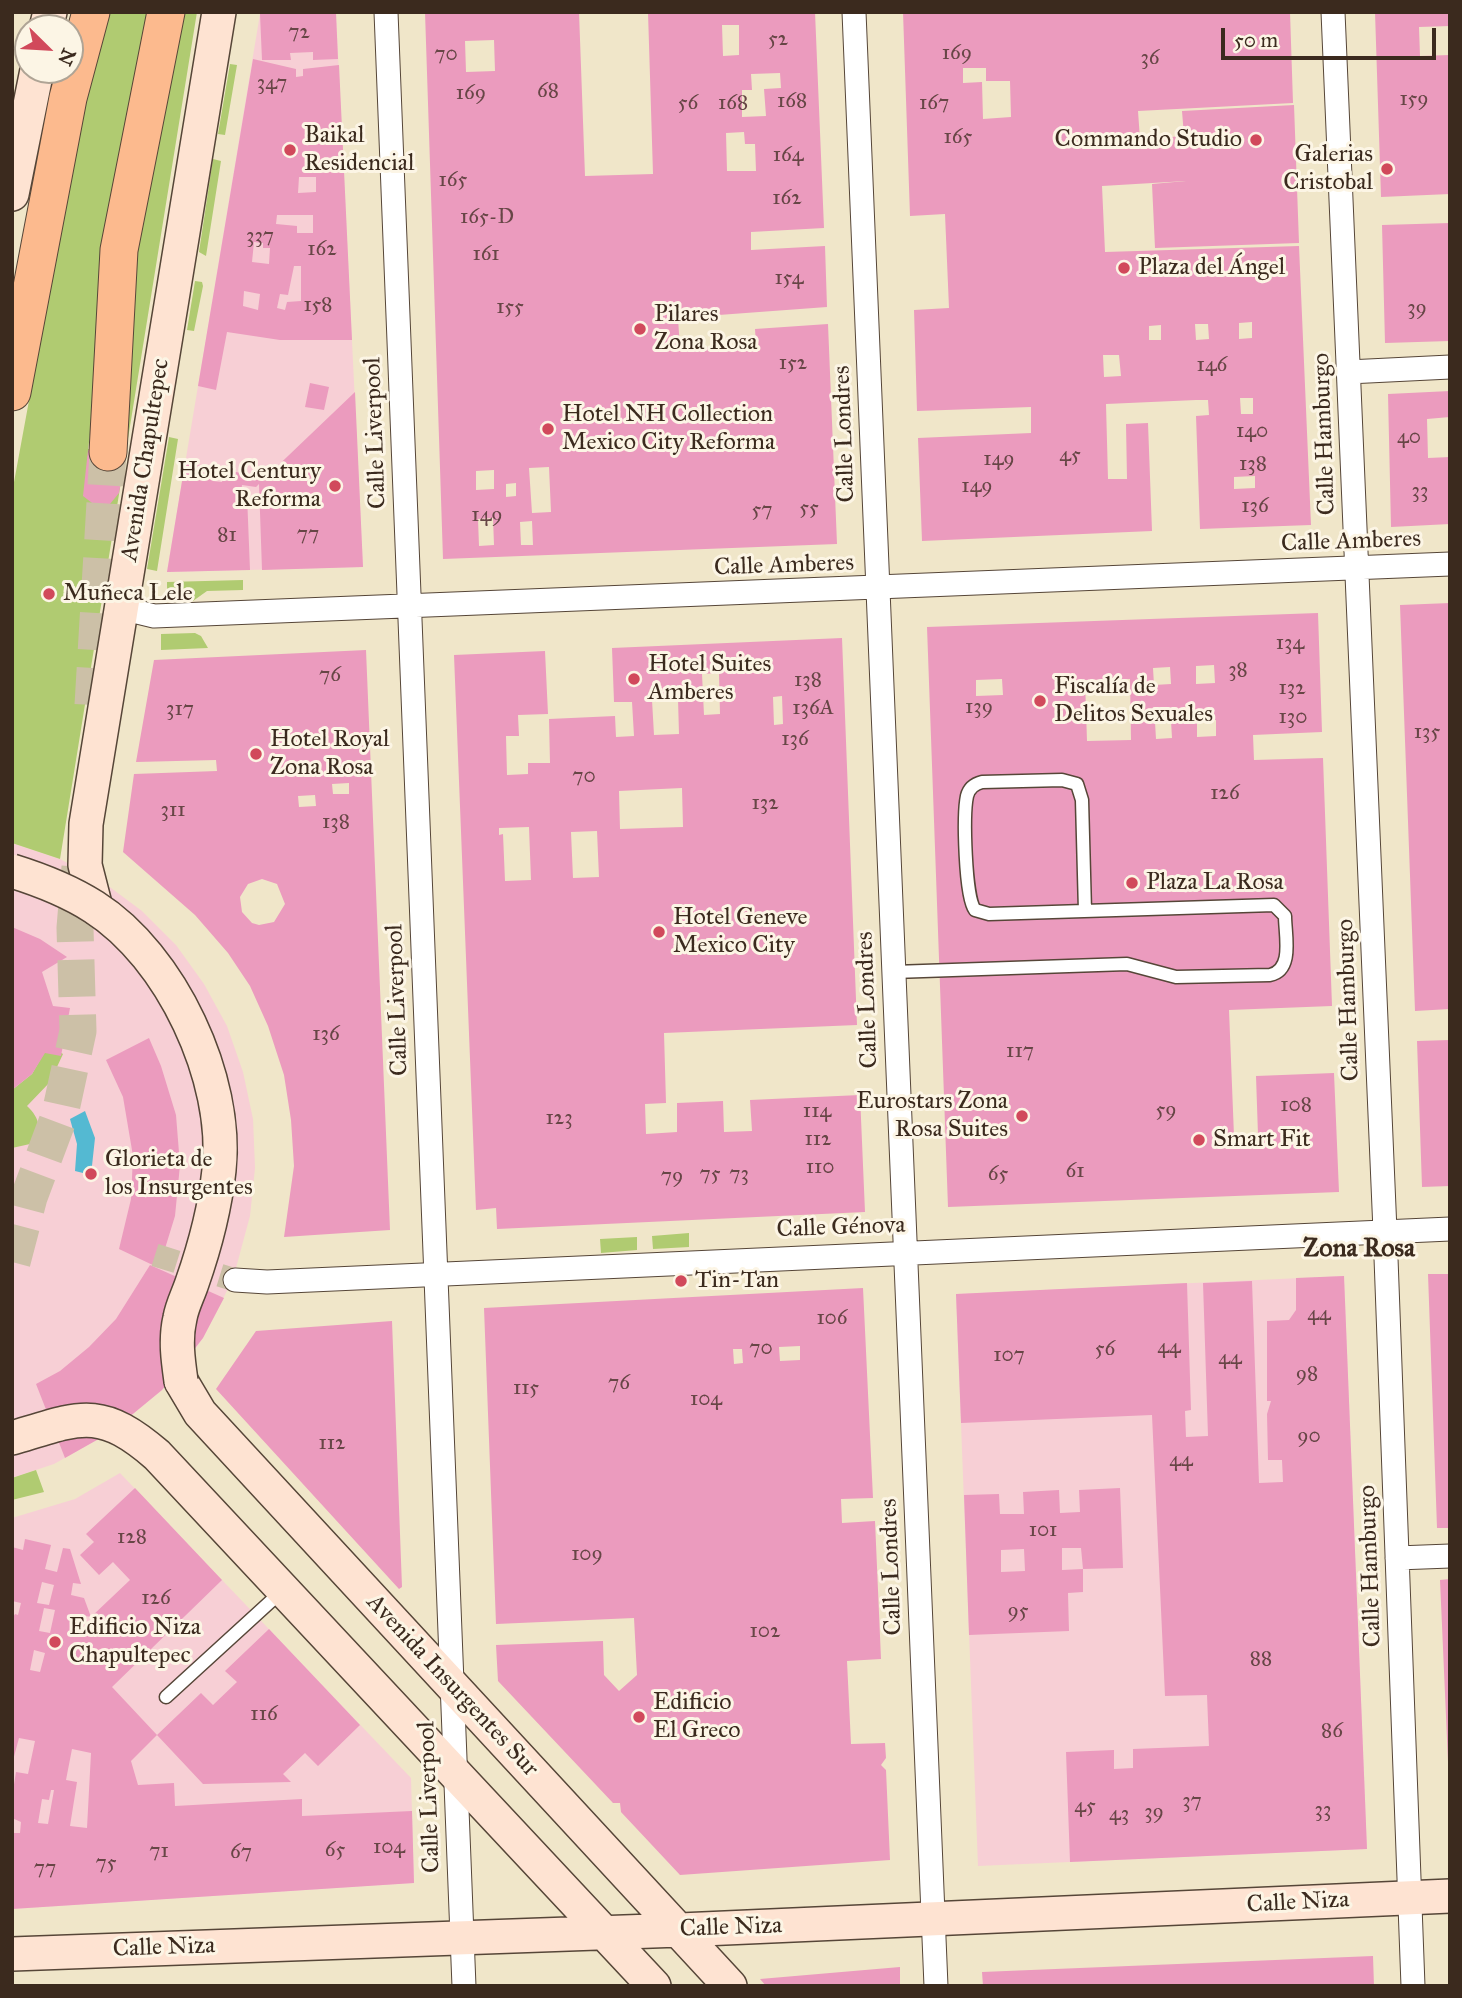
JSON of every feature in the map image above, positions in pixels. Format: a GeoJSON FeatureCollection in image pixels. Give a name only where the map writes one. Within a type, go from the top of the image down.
{"type":"FeatureCollection","features":[{"type":"Feature","properties":{"kind":"main road"},"geometry":{"type":"LineString","coordinates":[[12,392],[68,98],[91,12]]}},
{"type":"Feature","properties":{"kind":"main road","name":"Avenida Chapultepec"},"geometry":{"type":"LineString","coordinates":[[108,452],[117,260],[166,12]]}},
{"type":"Feature","properties":{"kind":"main road","name":"Avenida Chapultepec"},"geometry":{"type":"LineString","coordinates":[[96,908],[86,866],[86,824],[219,12]]}},
{"type":"Feature","properties":{"kind":"main road"},"geometry":{"type":"LineString","coordinates":[[12,194],[34,84]]}},
{"type":"Feature","properties":{"kind":"main road"},"geometry":{"type":"LineString","coordinates":[[12,871],[46,881],[96,908]]}},
{"type":"Feature","properties":{"kind":"main road","name":"Avenida Insurgentes Sur"},"geometry":{"type":"LineString","coordinates":[[96,908],[156,967],[177,1001],[204,1060],[217,1109],[220,1168],[210,1226],[180,1318],[177,1349],[181,1381],[200,1413],[730,1986]]}},
{"type":"Feature","properties":{"kind":"main road"},"geometry":{"type":"LineString","coordinates":[[12,1438],[75,1420],[97,1419],[131,1433],[157,1455],[654,1986]]}},
{"type":"Feature","properties":{"kind":"main road","name":"Calle Niza"},"geometry":{"type":"LineString","coordinates":[[12,1954],[680,1930],[1450,1896]]}},
{"type":"Feature","properties":{"kind":"street","name":"Calle Liverpool"},"geometry":{"type":"LineString","coordinates":[[386,12],[464,1986]]}},
{"type":"Feature","properties":{"kind":"street","name":"Calle Londres"},"geometry":{"type":"LineString","coordinates":[[855,12],[936,1986]]}},
{"type":"Feature","properties":{"kind":"street","name":"Calle Hamburgo"},"geometry":{"type":"LineString","coordinates":[[1333,12],[1385,1231],[1413,1986]]}},
{"type":"Feature","properties":{"kind":"street"},"geometry":{"type":"LineString","coordinates":[[1348,372],[1450,367]]}},
{"type":"Feature","properties":{"kind":"street","name":"Calle Amberes"},"geometry":{"type":"LineString","coordinates":[[121,608],[154,616],[409,608],[1450,564]]}},
{"type":"Feature","properties":{"kind":"street","name":"Calle Génova"},"geometry":{"type":"LineString","coordinates":[[235,1280],[267,1282],[435,1272],[1450,1229]]}},
{"type":"Feature","properties":{"kind":"street"},"geometry":{"type":"LineString","coordinates":[[1397,1558],[1450,1556]]}},
{"type":"Feature","properties":{"kind":"lane"},"geometry":{"type":"LineString","coordinates":[[894,972],[1127,964],[1176,977],[1270,975],[1276,973],[1284,964],[1285,916],[1274,905],[1085,911],[989,914],[975,910],[969,901],[967,852],[967,799],[971,788],[982,782],[1062,780],[1077,784],[1082,800],[1085,911]]}},
{"type":"Feature","properties":{"kind":"lane"},"geometry":{"type":"LineString","coordinates":[[166,1696],[284,1590]]}},
{"type":"Feature","properties":{"kind":"shaded area"},"geometry":{"type":"Polygon","coordinates":[[[336,13],[363,567],[167,572],[260,14],[336,13]]]}},
{"type":"Feature","properties":{"kind":"shaded area"},"geometry":{"type":"Polygon","coordinates":[[[12,843],[60,859],[103,882],[142,911],[176,945],[204,984],[227,1026],[243,1072],[253,1119],[255,1168],[250,1216],[233,1279],[203,1338],[184,1365],[162,1390],[111,1432],[54,1464],[12,1478],[12,843]]]}},
{"type":"Feature","properties":{"kind":"shaded area"},"geometry":{"type":"Polygon","coordinates":[[[1344,1276],[1367,1849],[978,1866],[956,1294],[1344,1276]]]}},
{"type":"Feature","properties":{"kind":"shaded area"},"geometry":{"type":"Polygon","coordinates":[[[120,1473],[411,1778],[414,1883],[12,1909],[12,1518],[75,1499],[120,1473]]]}},
{"type":"Feature","properties":{"kind":"green space"},"geometry":{"type":"Polygon","coordinates":[[[108,12],[149,12],[88,449],[121,454],[139,240],[183,12],[197,12],[60,859],[12,843],[12,493],[81,118],[108,12]]]}},
{"type":"Feature","properties":{"kind":"green space"},"geometry":{"type":"Polygon","coordinates":[[[230,64],[237,65],[225,135],[218,134],[230,64]]]}},
{"type":"Feature","properties":{"kind":"green space"},"geometry":{"type":"Polygon","coordinates":[[[213,159],[221,161],[206,256],[199,252],[213,159]]]}},
{"type":"Feature","properties":{"kind":"green space"},"geometry":{"type":"Polygon","coordinates":[[[195,281],[202,282],[203,286],[194,331],[187,330],[195,281]]]}},
{"type":"Feature","properties":{"kind":"green space"},"geometry":{"type":"Polygon","coordinates":[[[169,437],[178,439],[157,571],[147,569],[169,437]]]}},
{"type":"Feature","properties":{"kind":"green space"},"geometry":{"type":"Polygon","coordinates":[[[243,580],[243,590],[207,591],[193,601],[167,602],[167,582],[243,580]]]}},
{"type":"Feature","properties":{"kind":"green space"},"geometry":{"type":"Polygon","coordinates":[[[195,633],[201,636],[208,648],[161,650],[161,634],[195,633]]]}},
{"type":"Feature","properties":{"kind":"green space"},"geometry":{"type":"Polygon","coordinates":[[[48,1046],[63,1054],[50,1082],[27,1106],[37,1120],[37,1134],[30,1144],[12,1148],[12,1090],[32,1074],[48,1046]]]}},
{"type":"Feature","properties":{"kind":"green space"},"geometry":{"type":"Polygon","coordinates":[[[689,1233],[689,1247],[653,1249],[652,1236],[689,1233]]]}},
{"type":"Feature","properties":{"kind":"green space"},"geometry":{"type":"Polygon","coordinates":[[[637,1237],[637,1250],[601,1253],[600,1239],[637,1237]]]}},
{"type":"Feature","properties":{"kind":"green space"},"geometry":{"type":"Polygon","coordinates":[[[36,1470],[44,1492],[12,1500],[12,1478],[36,1470]]]}},
{"type":"Feature","properties":{"kind":"water"},"geometry":{"type":"Polygon","coordinates":[[[85,1111],[95,1138],[91,1175],[75,1171],[77,1144],[70,1119],[85,1111]]]}},
{"type":"Feature","properties":{"kind":"building"},"geometry":{"type":"Polygon","coordinates":[[[425,12],[579,12],[585,176],[653,174],[648,12],[815,12],[824,228],[751,232],[751,250],[825,246],[827,307],[678,318],[680,349],[756,344],[755,329],[828,324],[837,544],[443,559],[425,12]],[[722,25],[723,56],[739,55],[739,25],[722,25]],[[494,40],[465,41],[466,72],[495,71],[494,40]],[[780,73],[751,74],[752,90],[742,90],[742,117],[766,116],[764,89],[781,88],[780,73]],[[744,132],[726,133],[727,171],[756,171],[755,144],[745,144],[744,132]],[[549,467],[529,468],[532,513],[551,512],[549,467]],[[494,470],[476,471],[476,490],[494,489],[494,470]],[[516,483],[506,484],[506,497],[516,496],[516,483]],[[493,518],[478,519],[479,546],[494,545],[493,518]],[[532,521],[520,522],[521,545],[533,545],[532,521]]]}},
{"type":"Feature","properties":{"kind":"building"},"geometry":{"type":"Polygon","coordinates":[[[903,12],[1290,12],[1293,103],[1138,111],[1140,139],[1184,136],[1182,111],[1294,105],[1299,243],[1155,248],[1152,184],[1186,181],[1102,186],[1105,252],[1299,246],[1311,525],[1200,529],[1196,416],[1209,415],[1208,400],[1196,400],[1106,404],[1108,479],[1127,479],[1126,424],[1148,423],[1152,531],[922,541],[918,438],[1031,433],[1031,407],[917,411],[914,310],[949,308],[945,214],[910,216],[903,12]],[[963,68],[963,83],[982,82],[983,119],[1011,117],[1010,81],[986,81],[986,68],[963,68]],[[1252,322],[1239,323],[1239,339],[1252,338],[1252,322]],[[1195,324],[1196,340],[1209,339],[1208,324],[1195,324]],[[1161,325],[1149,326],[1149,340],[1161,340],[1161,325]],[[1103,355],[1104,377],[1121,376],[1119,355],[1103,355]],[[1240,398],[1241,414],[1253,414],[1253,398],[1240,398]],[[1255,476],[1234,477],[1234,489],[1255,488],[1255,476]]]}},
{"type":"Feature","properties":{"kind":"building"},"geometry":{"type":"Polygon","coordinates":[[[1375,12],[1450,12],[1450,26],[1419,27],[1420,56],[1450,55],[1450,194],[1381,197],[1375,12]]]}},
{"type":"Feature","properties":{"kind":"building"},"geometry":{"type":"Polygon","coordinates":[[[336,13],[338,59],[313,60],[313,52],[290,53],[291,60],[262,60],[260,14],[336,13]]]}},
{"type":"Feature","properties":{"kind":"building"},"geometry":{"type":"Polygon","coordinates":[[[253,59],[296,69],[296,77],[303,76],[303,69],[339,65],[352,340],[280,340],[227,332],[216,390],[198,386],[253,59]],[[299,177],[298,193],[316,192],[316,177],[299,177]],[[277,215],[276,224],[297,226],[297,233],[313,233],[313,215],[277,215]],[[254,242],[252,262],[269,264],[270,248],[263,248],[263,243],[254,242]],[[294,266],[288,295],[280,294],[277,308],[285,310],[287,302],[301,301],[301,266],[294,266]],[[244,291],[243,306],[258,310],[260,294],[244,291]]]}},
{"type":"Feature","properties":{"kind":"building"},"geometry":{"type":"Polygon","coordinates":[[[1450,223],[1450,341],[1385,343],[1382,225],[1450,223]]]}},
{"type":"Feature","properties":{"kind":"building"},"geometry":{"type":"Polygon","coordinates":[[[310,383],[329,387],[324,410],[305,407],[310,383]]]}},
{"type":"Feature","properties":{"kind":"building"},"geometry":{"type":"Polygon","coordinates":[[[1450,391],[1450,417],[1427,419],[1428,458],[1450,457],[1450,524],[1391,527],[1388,394],[1450,391]]]}},
{"type":"Feature","properties":{"kind":"building"},"geometry":{"type":"Polygon","coordinates":[[[355,392],[363,567],[262,570],[259,484],[256,487],[242,485],[240,502],[247,495],[250,570],[167,572],[185,463],[215,468],[213,481],[222,482],[224,470],[266,477],[355,392]]]}},
{"type":"Feature","properties":{"kind":"building"},"geometry":{"type":"Polygon","coordinates":[[[88,450],[126,454],[119,493],[110,504],[103,507],[96,506],[83,496],[88,450]]]}},
{"type":"Feature","properties":{"kind":"building"},"geometry":{"type":"Polygon","coordinates":[[[1450,603],[1450,1009],[1415,1011],[1400,605],[1450,603]]]}},
{"type":"Feature","properties":{"kind":"building"},"geometry":{"type":"Polygon","coordinates":[[[1318,613],[1322,732],[1253,735],[1254,760],[1323,758],[1332,1006],[1229,1010],[1234,1136],[1258,1135],[1256,1076],[1334,1073],[1339,1192],[948,1207],[927,627],[1318,613]],[[1214,665],[1196,666],[1196,684],[1215,683],[1214,665]],[[1170,667],[1153,668],[1154,685],[1171,684],[1170,667]],[[1002,679],[976,680],[976,696],[1003,695],[1002,679]],[[1130,679],[1085,680],[1087,741],[1131,740],[1130,679]],[[1216,720],[1197,721],[1197,737],[1216,736],[1216,720]],[[1171,721],[1155,722],[1156,739],[1172,738],[1171,721]]]}},
{"type":"Feature","properties":{"kind":"building"},"geometry":{"type":"Polygon","coordinates":[[[842,638],[857,1025],[664,1033],[666,1103],[645,1104],[646,1134],[677,1132],[677,1103],[723,1101],[724,1132],[752,1131],[750,1100],[860,1095],[865,1212],[497,1229],[496,1208],[476,1210],[454,655],[545,651],[548,714],[518,715],[519,736],[506,736],[507,775],[528,774],[528,763],[550,763],[549,719],[615,716],[616,737],[634,736],[632,702],[614,702],[612,648],[842,638]],[[719,673],[702,674],[704,715],[720,714],[719,673]],[[782,696],[773,697],[774,725],[783,724],[782,696]],[[678,699],[652,700],[654,735],[679,734],[678,699]],[[682,788],[619,791],[620,829],[683,827],[682,788]],[[529,827],[499,828],[499,835],[503,834],[505,881],[531,880],[529,827]],[[597,831],[571,832],[573,878],[599,877],[597,831]]]}},
{"type":"Feature","properties":{"kind":"building"},"geometry":{"type":"Polygon","coordinates":[[[366,650],[390,1230],[284,1237],[294,1166],[291,1120],[284,1075],[268,1026],[250,986],[228,953],[195,915],[123,852],[134,774],[217,771],[216,760],[136,762],[154,660],[366,650]],[[349,783],[332,784],[333,794],[349,794],[349,783]],[[315,795],[298,796],[299,807],[316,806],[315,795]],[[262,879],[248,884],[240,897],[242,912],[252,923],[259,925],[274,922],[285,904],[277,884],[262,879]]]}},
{"type":"Feature","properties":{"kind":"building"},"geometry":{"type":"Polygon","coordinates":[[[12,927],[40,939],[67,957],[42,972],[53,1006],[70,1008],[61,1056],[45,1053],[32,1074],[12,1090],[12,927]]]}},
{"type":"Feature","properties":{"kind":"building"},"geometry":{"type":"Polygon","coordinates":[[[149,1038],[176,1115],[180,1165],[175,1216],[159,1268],[119,1249],[131,1199],[133,1156],[123,1097],[106,1060],[149,1038]]]}},
{"type":"Feature","properties":{"kind":"building"},"geometry":{"type":"Polygon","coordinates":[[[1450,1040],[1450,1186],[1422,1187],[1417,1041],[1450,1040]]]}},
{"type":"Feature","properties":{"kind":"building"},"geometry":{"type":"Polygon","coordinates":[[[150,1265],[224,1298],[203,1338],[162,1390],[111,1432],[65,1458],[36,1384],[60,1371],[89,1347],[116,1319],[150,1265]]]}},
{"type":"Feature","properties":{"kind":"building"},"geometry":{"type":"Polygon","coordinates":[[[1428,1274],[1450,1274],[1450,1528],[1437,1528],[1428,1274]]]}},
{"type":"Feature","properties":{"kind":"building"},"geometry":{"type":"Polygon","coordinates":[[[1344,1276],[1367,1849],[1070,1862],[1066,1752],[1114,1750],[1114,1769],[1133,1768],[1133,1749],[1209,1746],[1207,1695],[1165,1696],[1152,1415],[961,1423],[956,1294],[1187,1283],[1191,1410],[1185,1411],[1186,1437],[1208,1436],[1203,1283],[1252,1281],[1259,1483],[1283,1482],[1282,1460],[1268,1460],[1267,1414],[1271,1401],[1267,1401],[1267,1321],[1289,1320],[1296,1310],[1296,1278],[1344,1276]]]}},
{"type":"Feature","properties":{"kind":"building"},"geometry":{"type":"Polygon","coordinates":[[[863,1288],[873,1498],[841,1499],[842,1523],[875,1521],[881,1659],[847,1661],[851,1744],[885,1743],[886,1758],[881,1765],[886,1770],[890,1860],[680,1875],[621,1812],[620,1803],[613,1803],[498,1681],[496,1645],[603,1641],[604,1675],[619,1691],[637,1675],[634,1618],[496,1624],[484,1308],[863,1288]],[[800,1346],[779,1347],[780,1361],[800,1360],[800,1346]],[[733,1349],[734,1364],[743,1363],[742,1349],[733,1349]]]}},
{"type":"Feature","properties":{"kind":"building"},"geometry":{"type":"Polygon","coordinates":[[[392,1321],[402,1587],[399,1589],[216,1389],[256,1331],[392,1321]]]}},
{"type":"Feature","properties":{"kind":"building"},"geometry":{"type":"Polygon","coordinates":[[[135,1488],[222,1580],[112,1687],[157,1735],[131,1761],[138,1785],[174,1783],[175,1806],[302,1799],[302,1816],[412,1811],[414,1883],[12,1909],[12,1833],[20,1833],[21,1822],[12,1818],[12,1797],[16,1772],[28,1774],[35,1741],[19,1738],[12,1764],[12,1619],[15,1614],[18,1615],[21,1603],[12,1601],[12,1547],[23,1550],[25,1539],[51,1545],[45,1569],[57,1572],[63,1548],[70,1549],[81,1584],[73,1583],[71,1595],[84,1598],[91,1617],[130,1580],[113,1562],[99,1575],[80,1555],[94,1542],[86,1534],[135,1488]],[[42,1582],[37,1603],[49,1605],[54,1585],[42,1582]],[[44,1608],[39,1631],[50,1633],[55,1610],[44,1608]],[[80,1615],[77,1628],[95,1632],[91,1617],[80,1615]],[[34,1650],[30,1670],[40,1672],[45,1653],[34,1650]],[[72,1749],[66,1780],[77,1782],[70,1826],[87,1828],[91,1753],[72,1749]],[[51,1790],[49,1800],[42,1799],[38,1823],[48,1824],[54,1790],[51,1790]]]}},
{"type":"Feature","properties":{"kind":"building"},"geometry":{"type":"Polygon","coordinates":[[[1120,1488],[1123,1568],[1083,1569],[1083,1592],[1068,1593],[1069,1631],[969,1635],[964,1495],[999,1494],[1000,1514],[1024,1514],[1023,1492],[1059,1490],[1060,1513],[1080,1512],[1079,1490],[1120,1488]],[[1062,1548],[1062,1570],[1083,1569],[1081,1548],[1062,1548]],[[1024,1549],[1001,1550],[1001,1572],[1025,1571],[1024,1549]]]}},
{"type":"Feature","properties":{"kind":"building"},"geometry":{"type":"Polygon","coordinates":[[[1450,1579],[1450,1762],[1448,1762],[1440,1580],[1450,1579]]]}},
{"type":"Feature","properties":{"kind":"building"},"geometry":{"type":"Polygon","coordinates":[[[269,1629],[360,1725],[318,1766],[305,1753],[283,1774],[291,1782],[203,1784],[157,1735],[201,1693],[213,1705],[237,1682],[225,1671],[269,1629]]]}},
{"type":"Feature","properties":{"kind":"building"},"geometry":{"type":"Polygon","coordinates":[[[1373,1956],[1374,1986],[983,1986],[982,1972],[1373,1956]]]}},
{"type":"Feature","properties":{"kind":"building"},"geometry":{"type":"Polygon","coordinates":[[[900,1967],[900,1986],[766,1986],[760,1979],[900,1967]]]}},
{"type":"Feature","properties":{"kind":"tunnel"},"geometry":{"type":"LineString","coordinates":[[93,705],[108,452]]}},
{"type":"Feature","properties":{"kind":"tunnel"},"geometry":{"type":"LineString","coordinates":[[12,1262],[29,1197],[60,1114],[78,1031],[75,928],[80,867]]}},
{"type":"Feature","properties":{"kind":"tunnel"},"geometry":{"type":"LineString","coordinates":[[155,1255],[235,1280]]}},
{"type":"Feature","properties":{"kind":"place","name":"Commando Studio"},"geometry":{"type":"Point","coordinates":[1256,140]}},
{"type":"Feature","properties":{"kind":"place","name":"Baikal Residencial"},"geometry":{"type":"Point","coordinates":[290,150]}},
{"type":"Feature","properties":{"kind":"place","name":"Galerias Cristobal"},"geometry":{"type":"Point","coordinates":[1387,169]}},
{"type":"Feature","properties":{"kind":"place","name":"Plaza del Ángel"},"geometry":{"type":"Point","coordinates":[1124,268]}},
{"type":"Feature","properties":{"kind":"place","name":"Pilares Zona Rosa"},"geometry":{"type":"Point","coordinates":[640,329]}},
{"type":"Feature","properties":{"kind":"place","name":"Hotel NH Collection Mexico City Reforma"},"geometry":{"type":"Point","coordinates":[548,429]}},
{"type":"Feature","properties":{"kind":"place","name":"Hotel Century Reforma"},"geometry":{"type":"Point","coordinates":[335,486]}},
{"type":"Feature","properties":{"kind":"place","name":"Muñeca Lele"},"geometry":{"type":"Point","coordinates":[49,594]}},
{"type":"Feature","properties":{"kind":"place","name":"Hotel Suites Amberes"},"geometry":{"type":"Point","coordinates":[634,679]}},
{"type":"Feature","properties":{"kind":"place","name":"Fiscalía de Delitos Sexuales"},"geometry":{"type":"Point","coordinates":[1040,701]}},
{"type":"Feature","properties":{"kind":"place","name":"Hotel Royal Zona Rosa"},"geometry":{"type":"Point","coordinates":[256,754]}},
{"type":"Feature","properties":{"kind":"place","name":"Plaza La Rosa"},"geometry":{"type":"Point","coordinates":[1132,883]}},
{"type":"Feature","properties":{"kind":"place","name":"Hotel Geneve Mexico City"},"geometry":{"type":"Point","coordinates":[659,932]}},
{"type":"Feature","properties":{"kind":"place","name":"Eurostars Zona Rosa Suites"},"geometry":{"type":"Point","coordinates":[1022,1116]}},
{"type":"Feature","properties":{"kind":"place","name":"Smart Fit"},"geometry":{"type":"Point","coordinates":[1199,1140]}},
{"type":"Feature","properties":{"kind":"place","name":"Glorieta de los Insurgentes"},"geometry":{"type":"Point","coordinates":[91,1174]}},
{"type":"Feature","properties":{"kind":"place","name":"Tin-Tan"},"geometry":{"type":"Point","coordinates":[681,1281]}},
{"type":"Feature","properties":{"kind":"place","name":"Edificio Niza Chapultepec"},"geometry":{"type":"Point","coordinates":[55,1642]}},
{"type":"Feature","properties":{"kind":"place","name":"Edificio El Greco"},"geometry":{"type":"Point","coordinates":[639,1717]}},
{"type":"Feature","properties":{"kind":"district","name":"Zona Rosa"},"geometry":{"type":"Point","coordinates":[1359,1250]}}]}
